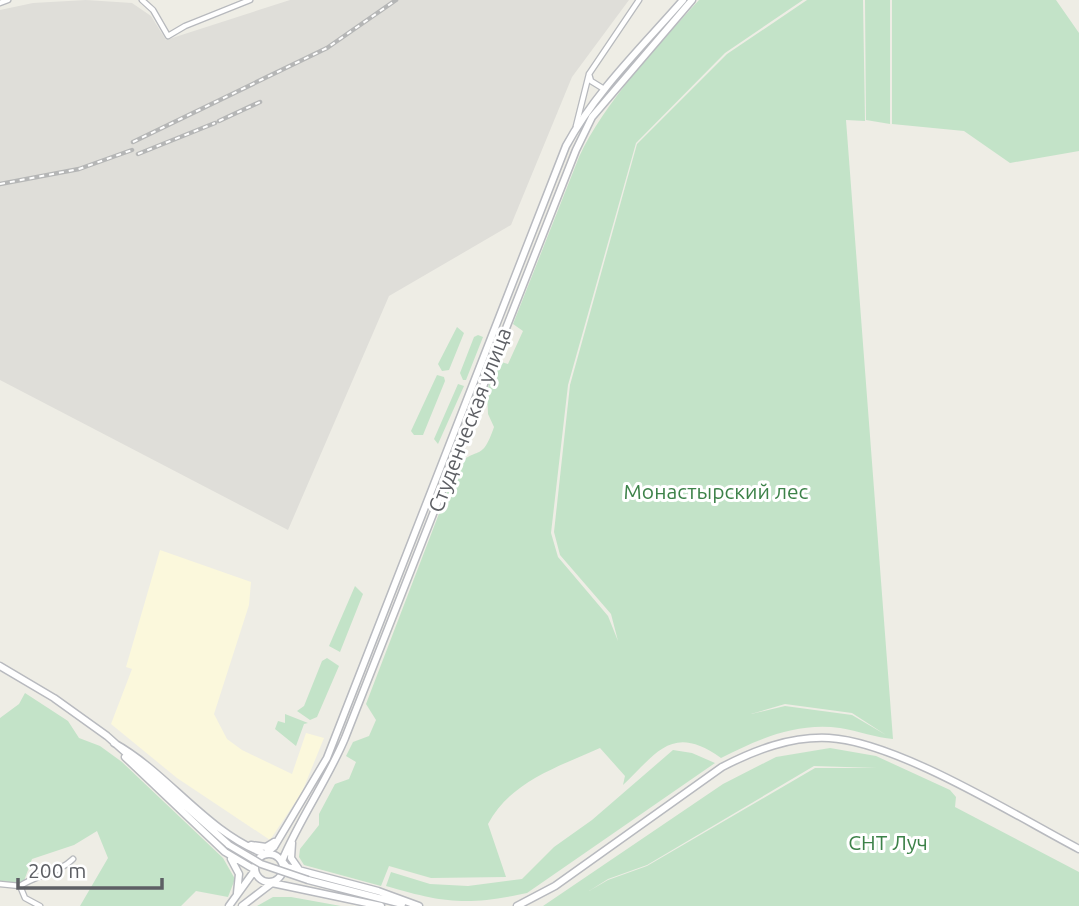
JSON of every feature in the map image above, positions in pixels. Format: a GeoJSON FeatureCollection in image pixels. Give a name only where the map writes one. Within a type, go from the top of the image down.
{"type":"FeatureCollection","features":[{"type":"Feature","properties":{"kind":"main road","name":"Студенческая улица"},"geometry":{"type":"LineString","coordinates":[[265,855],[285,830],[327,758],[485,348],[576,127],[604,89],[682,0]]}},
{"type":"Feature","properties":{"kind":"main road","name":"Студенческая улица"},"geometry":{"type":"LineString","coordinates":[[282,861],[292,835],[319,792],[350,725],[576,150],[593,117],[692,0]]}},
{"type":"Feature","properties":{"kind":"main road"},"geometry":{"type":"LineString","coordinates":[[0,666],[54,698],[114,743],[229,845],[261,864],[308,880],[411,906]]}},
{"type":"Feature","properties":{"kind":"main road"},"geometry":{"type":"LineString","coordinates":[[517,906],[555,886],[722,767],[749,753],[789,740],[828,738],[859,742],[974,793],[1079,849]]}},
{"type":"Feature","properties":{"kind":"main road"},"geometry":{"type":"LineString","coordinates":[[114,743],[141,757],[223,830],[249,849],[265,855],[273,854],[287,867],[378,891],[419,906]]}},
{"type":"Feature","properties":{"kind":"main road"},"geometry":{"type":"LineString","coordinates":[[114,743],[132,766],[225,852],[256,870],[260,879],[380,906]]}},
{"type":"Feature","properties":{"kind":"main road"},"geometry":{"type":"LineString","coordinates":[[311,787],[319,792]]}},
{"type":"Feature","properties":{"kind":"main road"},"geometry":{"type":"LineString","coordinates":[[223,830],[257,847],[272,845],[285,830]]}},
{"type":"Feature","properties":{"kind":"main road"},"geometry":{"type":"LineString","coordinates":[[292,835],[291,858],[302,872]]}},
{"type":"Feature","properties":{"kind":"main road"},"geometry":{"type":"LineString","coordinates":[[225,852],[240,874],[239,890],[231,904]]}},
{"type":"Feature","properties":{"kind":"main road"},"geometry":{"type":"LineString","coordinates":[[231,904],[265,855]]}},
{"type":"Feature","properties":{"kind":"main road"},"geometry":{"type":"LineString","coordinates":[[242,906],[281,875],[282,861]]}},
{"type":"Feature","properties":{"kind":"street"},"geometry":{"type":"LineString","coordinates":[[0,3],[8,0]]}},
{"type":"Feature","properties":{"kind":"street"},"geometry":{"type":"LineString","coordinates":[[142,0],[153,10],[168,36],[185,26],[250,0]]}},
{"type":"Feature","properties":{"kind":"street"},"geometry":{"type":"LineString","coordinates":[[576,127],[576,116],[589,74],[639,0]]}},
{"type":"Feature","properties":{"kind":"street"},"geometry":{"type":"LineString","coordinates":[[589,74],[591,81],[604,89]]}},
{"type":"Feature","properties":{"kind":"street"},"geometry":{"type":"LineString","coordinates":[[0,884],[20,886],[36,875],[66,866],[73,859]]}},
{"type":"Feature","properties":{"kind":"street"},"geometry":{"type":"LineString","coordinates":[[20,886],[25,898],[40,906]]}},
{"type":"Feature","properties":{"kind":"shaded area"},"geometry":{"type":"Polygon","coordinates":[[[86,0],[132,3],[151,16],[166,40],[290,0],[629,0],[572,77],[511,225],[389,296],[288,530],[0,380],[0,10],[33,3],[86,0]]]}},
{"type":"Feature","properties":{"kind":"shaded area"},"geometry":{"type":"Polygon","coordinates":[[[160,550],[251,582],[249,605],[214,714],[227,739],[242,750],[292,774],[306,733],[324,738],[302,792],[270,840],[177,778],[111,724],[132,669],[126,667],[160,550]]]}},
{"type":"Feature","properties":{"kind":"green space","name":"Монастырский лес"},"geometry":{"type":"Polygon","coordinates":[[[699,0],[803,0],[725,53],[636,143],[568,385],[551,533],[558,557],[608,616],[618,641],[611,614],[560,555],[554,532],[570,385],[637,144],[727,54],[807,0],[863,0],[865,121],[846,120],[893,739],[840,728],[808,727],[749,744],[721,758],[690,743],[677,743],[656,753],[623,785],[625,776],[600,748],[537,777],[522,786],[498,809],[488,824],[506,877],[431,878],[389,866],[381,886],[304,865],[299,857],[300,849],[319,825],[319,814],[335,784],[349,779],[356,762],[346,756],[353,742],[369,736],[376,720],[366,704],[458,464],[483,449],[490,438],[494,427],[488,414],[487,390],[498,361],[508,364],[523,331],[513,324],[579,157],[617,95],[699,0]],[[785,704],[751,714],[785,706],[852,715],[886,735],[852,713],[785,704]]]}},
{"type":"Feature","properties":{"kind":"green space"},"geometry":{"type":"Polygon","coordinates":[[[865,0],[890,0],[890,124],[866,120],[865,0]]]}},
{"type":"Feature","properties":{"kind":"green space"},"geometry":{"type":"Polygon","coordinates":[[[892,0],[1056,0],[1079,33],[1079,151],[1010,163],[964,131],[892,124],[892,0]]]}},
{"type":"Feature","properties":{"kind":"green space"},"geometry":{"type":"Polygon","coordinates":[[[457,327],[464,333],[449,370],[442,371],[438,364],[457,327]]]}},
{"type":"Feature","properties":{"kind":"green space"},"geometry":{"type":"Polygon","coordinates":[[[474,337],[483,337],[466,380],[463,380],[460,373],[474,337]]]}},
{"type":"Feature","properties":{"kind":"green space"},"geometry":{"type":"Polygon","coordinates":[[[437,375],[444,377],[445,381],[423,435],[414,435],[411,431],[437,375]]]}},
{"type":"Feature","properties":{"kind":"green space"},"geometry":{"type":"Polygon","coordinates":[[[458,384],[464,386],[438,444],[434,439],[458,384]]]}},
{"type":"Feature","properties":{"kind":"green space"},"geometry":{"type":"Polygon","coordinates":[[[355,586],[363,594],[340,652],[329,646],[355,586]]]}},
{"type":"Feature","properties":{"kind":"green space"},"geometry":{"type":"Polygon","coordinates":[[[327,658],[339,666],[317,717],[310,720],[297,711],[304,706],[322,661],[327,658]]]}},
{"type":"Feature","properties":{"kind":"green space"},"geometry":{"type":"Polygon","coordinates":[[[25,693],[68,721],[79,738],[100,746],[122,762],[223,858],[235,879],[228,897],[196,891],[181,906],[80,906],[108,858],[97,831],[74,845],[32,859],[24,881],[19,885],[0,883],[0,718],[19,704],[25,693]]]}},
{"type":"Feature","properties":{"kind":"green space"},"geometry":{"type":"Polygon","coordinates":[[[285,714],[308,723],[304,724],[296,746],[275,729],[278,721],[285,723],[285,714]]]}},
{"type":"Feature","properties":{"kind":"green space","name":"СНТ Луч"},"geometry":{"type":"Polygon","coordinates":[[[830,748],[876,756],[950,790],[956,797],[955,807],[1079,872],[1079,906],[543,906],[723,784],[776,757],[830,748]],[[814,766],[647,865],[608,879],[589,891],[608,880],[647,866],[815,768],[877,768],[814,766]]]}},
{"type":"Feature","properties":{"kind":"green space"},"geometry":{"type":"Polygon","coordinates":[[[673,750],[692,753],[715,763],[527,893],[488,900],[456,901],[386,886],[391,872],[430,884],[468,886],[522,879],[554,847],[592,820],[673,750]]]}},
{"type":"Feature","properties":{"kind":"green space"},"geometry":{"type":"Polygon","coordinates":[[[273,897],[291,897],[341,906],[257,906],[273,897]]]}},
{"type":"Feature","properties":{"kind":"railway"},"geometry":{"type":"LineString","coordinates":[[133,142],[327,48],[396,0]]}},
{"type":"Feature","properties":{"kind":"railway"},"geometry":{"type":"LineString","coordinates":[[219,121],[260,102]]}},
{"type":"Feature","properties":{"kind":"railway"},"geometry":{"type":"LineString","coordinates":[[138,154],[215,123]]}},
{"type":"Feature","properties":{"kind":"railway"},"geometry":{"type":"LineString","coordinates":[[0,184],[79,169],[132,150]]}}]}
